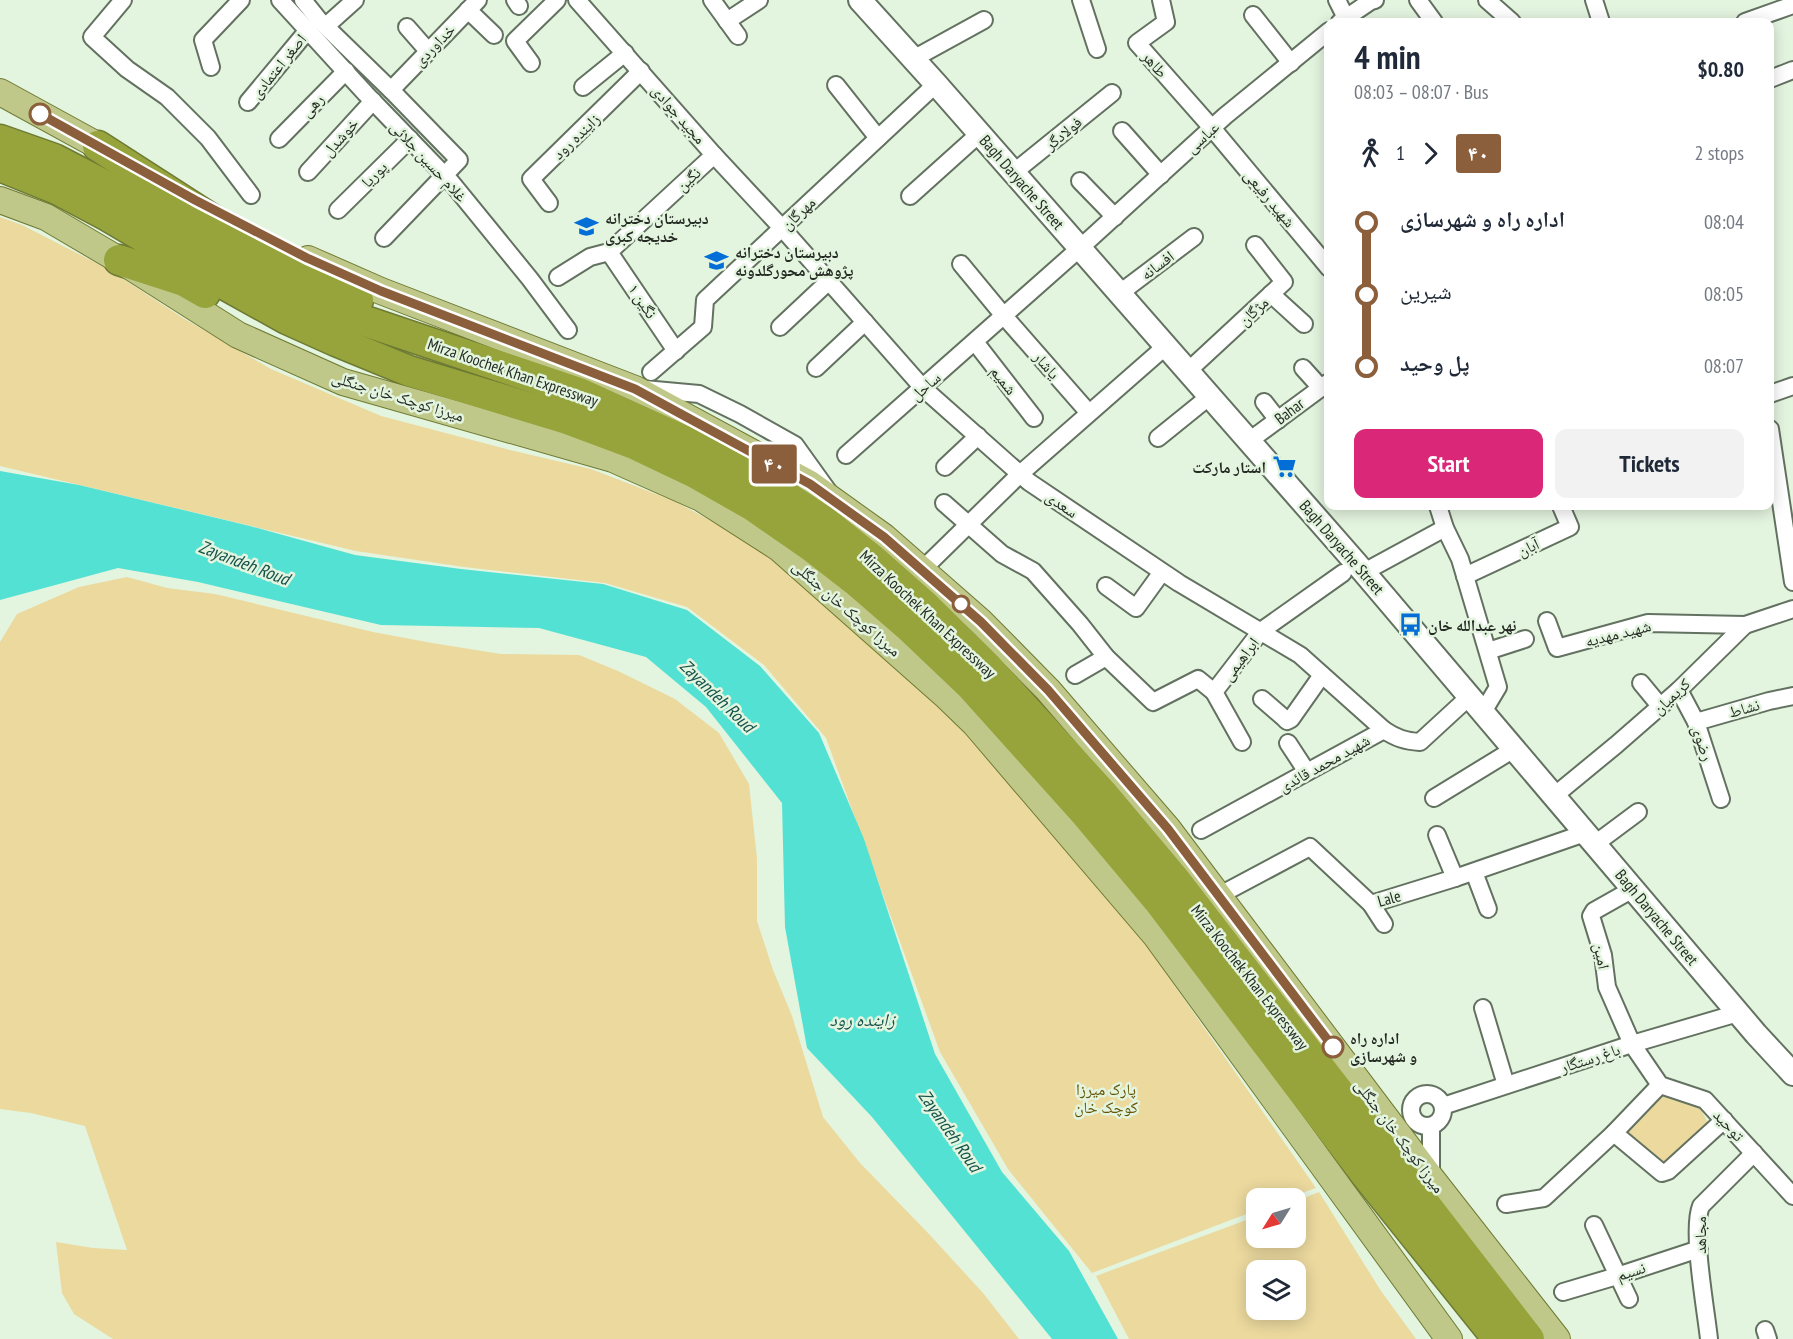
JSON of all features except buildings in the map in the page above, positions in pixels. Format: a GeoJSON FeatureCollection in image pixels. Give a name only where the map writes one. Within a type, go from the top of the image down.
{"type":"FeatureCollection","features":[{"type":"Feature","properties":{"kind":"highway"},"geometry":{"type":"LineString","coordinates":[[98,146],[233,233],[358,300],[416,338]]}},
{"type":"Feature","properties":{"kind":"highway","name":"Mirza Koochek Khan Expressway"},"geometry":{"type":"LineString","coordinates":[[10,157],[54,159],[110,188],[224,254],[296,292],[353,317],[579,393],[709,452],[766,483],[824,521],[899,582],[964,645],[1037,720],[1102,793],[1175,880],[1529,1339]]}},
{"type":"Feature","properties":{"kind":"highway","name":"Mirza Koochek Khan Expressway"},"geometry":{"type":"LineString","coordinates":[[10,157],[57,189],[287,319],[409,371],[567,419],[634,444],[705,478],[753,506],[857,582],[909,627],[971,687],[1086,814],[1158,900],[1364,1172],[1498,1339]]}},
{"type":"Feature","properties":{"kind":"highway"},"geometry":{"type":"LineString","coordinates":[[119,260],[184,281],[300,343],[354,368],[412,387],[457,395],[503,399]]}},
{"type":"Feature","properties":{"kind":"highway"},"geometry":{"type":"LineString","coordinates":[[1364,1172],[1479,1339]]}},
{"type":"Feature","properties":{"kind":"main road","name":"میرزا کوچک خان جنگلی"},"geometry":{"type":"LineString","coordinates":[[5,92],[195,200],[307,258],[381,291],[643,381],[803,480],[884,537],[981,622],[1048,690],[1168,829],[1431,1178],[1557,1339]]}},
{"type":"Feature","properties":{"kind":"main road","name":"میرزا کوچک خان جنگلی"},"geometry":{"type":"LineString","coordinates":[[0,200],[46,217],[238,334],[343,382],[613,459],[701,498],[779,548],[945,694],[975,724],[1141,918],[1449,1339]]}},
{"type":"Feature","properties":{"kind":"street"},"geometry":{"type":"LineString","coordinates":[[123,0],[92,37],[127,69],[167,97],[208,138],[251,195]]}},
{"type":"Feature","properties":{"kind":"street"},"geometry":{"type":"LineString","coordinates":[[211,67],[203,40],[241,0]]}},
{"type":"Feature","properties":{"kind":"street","name":"غلام حسین جلائی"},"geometry":{"type":"LineString","coordinates":[[280,0],[444,175],[530,279],[568,330]]}},
{"type":"Feature","properties":{"kind":"street"},"geometry":{"type":"LineString","coordinates":[[303,0],[326,27],[392,90],[459,160],[384,238]]}},
{"type":"Feature","properties":{"kind":"street"},"geometry":{"type":"LineString","coordinates":[[326,27],[355,0]]}},
{"type":"Feature","properties":{"kind":"street"},"geometry":{"type":"LineString","coordinates":[[531,63],[515,41],[557,0]]}},
{"type":"Feature","properties":{"kind":"street","name":"مجید جوادی"},"geometry":{"type":"LineString","coordinates":[[577,0],[782,228]]}},
{"type":"Feature","properties":{"kind":"street"},"geometry":{"type":"LineString","coordinates":[[712,0],[738,36]]}},
{"type":"Feature","properties":{"kind":"street"},"geometry":{"type":"LineString","coordinates":[[727,21],[759,0]]}},
{"type":"Feature","properties":{"kind":"street","name":"Bagh Daryache Street"},"geometry":{"type":"LineString","coordinates":[[860,0],[1250,441],[1354,572],[1476,704],[1738,1013],[1793,1074]]}},
{"type":"Feature","properties":{"kind":"street"},"geometry":{"type":"LineString","coordinates":[[1081,0],[1097,49]]}},
{"type":"Feature","properties":{"kind":"street","name":"طاهر"},"geometry":{"type":"LineString","coordinates":[[1161,0],[1166,22],[1137,44],[1212,129]]}},
{"type":"Feature","properties":{"kind":"street"},"geometry":{"type":"LineString","coordinates":[[1337,0],[1342,18]]}},
{"type":"Feature","properties":{"kind":"street"},"geometry":{"type":"LineString","coordinates":[[1346,18],[1375,0]]}},
{"type":"Feature","properties":{"kind":"street"},"geometry":{"type":"LineString","coordinates":[[1418,0],[1431,18]]}},
{"type":"Feature","properties":{"kind":"street"},"geometry":{"type":"LineString","coordinates":[[1487,0],[1507,18]]}},
{"type":"Feature","properties":{"kind":"street"},"geometry":{"type":"LineString","coordinates":[[1594,0],[1600,18]]}},
{"type":"Feature","properties":{"kind":"street"},"geometry":{"type":"LineString","coordinates":[[473,5],[494,35]]}},
{"type":"Feature","properties":{"kind":"street","name":"خداوردی"},"geometry":{"type":"LineString","coordinates":[[392,90],[473,5]]}},
{"type":"Feature","properties":{"kind":"street"},"geometry":{"type":"LineString","coordinates":[[1756,18],[1793,5]]}},
{"type":"Feature","properties":{"kind":"street"},"geometry":{"type":"LineString","coordinates":[[1253,15],[1291,63]]}},
{"type":"Feature","properties":{"kind":"street"},"geometry":{"type":"LineString","coordinates":[[913,59],[984,20]]}},
{"type":"Feature","properties":{"kind":"street"},"geometry":{"type":"LineString","coordinates":[[407,27],[428,51]]}},
{"type":"Feature","properties":{"kind":"street","name":"اصغر اعتمادی"},"geometry":{"type":"LineString","coordinates":[[248,102],[308,30]]}},
{"type":"Feature","properties":{"kind":"street","name":"عباسی"},"geometry":{"type":"LineString","coordinates":[[1080,248],[1212,129],[1291,63],[1324,41]]}},
{"type":"Feature","properties":{"kind":"street"},"geometry":{"type":"LineString","coordinates":[[583,87],[625,53]]}},
{"type":"Feature","properties":{"kind":"street"},"geometry":{"type":"LineString","coordinates":[[1774,77],[1793,70]]}},
{"type":"Feature","properties":{"kind":"street","name":"رهی"},"geometry":{"type":"LineString","coordinates":[[279,139],[346,71]]}},
{"type":"Feature","properties":{"kind":"street","name":"زاینده رود"},"geometry":{"type":"LineString","coordinates":[[549,203],[531,179],[641,71]]}},
{"type":"Feature","properties":{"kind":"street","name":"مهرگان"},"geometry":{"type":"LineString","coordinates":[[643,381],[703,327],[705,300],[936,84]]}},
{"type":"Feature","properties":{"kind":"street"},"geometry":{"type":"LineString","coordinates":[[836,85],[878,138]]}},
{"type":"Feature","properties":{"kind":"street","name":"فولادگر"},"geometry":{"type":"LineString","coordinates":[[1013,172],[1112,93]]}},
{"type":"Feature","properties":{"kind":"street","name":"خوشدل"},"geometry":{"type":"LineString","coordinates":[[308,172],[373,101]]}},
{"type":"Feature","properties":{"kind":"street","name":"شهید رفیعی"},"geometry":{"type":"LineString","coordinates":[[1212,129],[1324,262]]}},
{"type":"Feature","properties":{"kind":"street"},"geometry":{"type":"LineString","coordinates":[[1122,131],[1161,175]]}},
{"type":"Feature","properties":{"kind":"street","name":"پوریا"},"geometry":{"type":"LineString","coordinates":[[338,210],[413,143],[432,132]]}},
{"type":"Feature","properties":{"kind":"street"},"geometry":{"type":"LineString","coordinates":[[910,196],[979,134]]}},
{"type":"Feature","properties":{"kind":"street","name":"نگین"},"geometry":{"type":"LineString","coordinates":[[609,252],[714,155]]}},
{"type":"Feature","properties":{"kind":"street"},"geometry":{"type":"LineString","coordinates":[[1080,181],[1115,217]]}},
{"type":"Feature","properties":{"kind":"street","name":"سعدی"},"geometry":{"type":"LineString","coordinates":[[782,228],[923,388],[1029,482],[1162,572],[1299,655],[1383,730]]}},
{"type":"Feature","properties":{"kind":"street","name":"افسانه"},"geometry":{"type":"LineString","coordinates":[[1120,293],[1194,237]]}},
{"type":"Feature","properties":{"kind":"street","name":"مژگان"},"geometry":{"type":"LineString","coordinates":[[1188,371],[1284,282],[1255,245]]}},
{"type":"Feature","properties":{"kind":"street","name":"ساحل"},"geometry":{"type":"LineString","coordinates":[[846,455],[1080,248]]}},
{"type":"Feature","properties":{"kind":"street"},"geometry":{"type":"LineString","coordinates":[[558,277],[590,257],[609,252]]}},
{"type":"Feature","properties":{"kind":"street","name":"نگین ۱"},"geometry":{"type":"LineString","coordinates":[[609,252],[676,351]]}},
{"type":"Feature","properties":{"kind":"street"},"geometry":{"type":"LineString","coordinates":[[961,264],[1004,316]]}},
{"type":"Feature","properties":{"kind":"street"},"geometry":{"type":"LineString","coordinates":[[780,327],[829,281]]}},
{"type":"Feature","properties":{"kind":"street"},"geometry":{"type":"LineString","coordinates":[[1271,294],[1304,324]]}},
{"type":"Feature","properties":{"kind":"street","name":"یاشار"},"geometry":{"type":"LineString","coordinates":[[1004,316],[1089,413]]}},
{"type":"Feature","properties":{"kind":"street"},"geometry":{"type":"LineString","coordinates":[[816,368],[865,322]]}},
{"type":"Feature","properties":{"kind":"street","name":"شمیم"},"geometry":{"type":"LineString","coordinates":[[975,342],[1034,418]]}},
{"type":"Feature","properties":{"kind":"street"},"geometry":{"type":"LineString","coordinates":[[922,570],[1020,474],[1166,346]]}},
{"type":"Feature","properties":{"kind":"street"},"geometry":{"type":"LineString","coordinates":[[1303,368],[1324,384]]}},
{"type":"Feature","properties":{"kind":"street","name":"Bahar"},"geometry":{"type":"LineString","coordinates":[[1250,441],[1324,386]]}},
{"type":"Feature","properties":{"kind":"street"},"geometry":{"type":"LineString","coordinates":[[1774,393],[1793,386]]}},
{"type":"Feature","properties":{"kind":"street"},"geometry":{"type":"LineString","coordinates":[[1158,438],[1210,396]]}},
{"type":"Feature","properties":{"kind":"street"},"geometry":{"type":"LineString","coordinates":[[1264,402],[1278,420]]}},
{"type":"Feature","properties":{"kind":"street"},"geometry":{"type":"LineString","coordinates":[[945,467],[978,436]]}},
{"type":"Feature","properties":{"kind":"street"},"geometry":{"type":"LineString","coordinates":[[1774,456],[1793,582]]}},
{"type":"Feature","properties":{"kind":"street"},"geometry":{"type":"LineString","coordinates":[[944,503],[1002,554],[1033,571],[1106,657],[1153,702],[1198,679],[1214,692]]}},
{"type":"Feature","properties":{"kind":"street"},"geometry":{"type":"LineString","coordinates":[[1439,510],[1460,559],[1498,687],[1476,704]]}},
{"type":"Feature","properties":{"kind":"street","name":"آبان"},"geometry":{"type":"LineString","coordinates":[[1465,576],[1570,527],[1563,510]]}},
{"type":"Feature","properties":{"kind":"street","name":"ابراهیمی"},"geometry":{"type":"LineString","coordinates":[[1242,742],[1214,692],[1261,631],[1354,572],[1445,528]]}},
{"type":"Feature","properties":{"kind":"street"},"geometry":{"type":"LineString","coordinates":[[1106,586],[1136,608],[1162,572]]}},
{"type":"Feature","properties":{"kind":"street","name":"کریمیان"},"geometry":{"type":"LineString","coordinates":[[1554,796],[1679,690],[1745,625],[1793,609]]}},
{"type":"Feature","properties":{"kind":"street","name":"شهید مهدیه"},"geometry":{"type":"LineString","coordinates":[[1547,621],[1557,648],[1648,623],[1745,625]]}},
{"type":"Feature","properties":{"kind":"street"},"geometry":{"type":"LineString","coordinates":[[1488,651],[1525,639]]}},
{"type":"Feature","properties":{"kind":"street"},"geometry":{"type":"LineString","coordinates":[[1075,675],[1106,657]]}},
{"type":"Feature","properties":{"kind":"street"},"geometry":{"type":"LineString","coordinates":[[1262,699],[1287,721],[1292,719],[1322,675]]}},
{"type":"Feature","properties":{"kind":"street"},"geometry":{"type":"LineString","coordinates":[[1641,682],[1660,706]]}},
{"type":"Feature","properties":{"kind":"street","name":"رضوی"},"geometry":{"type":"LineString","coordinates":[[1679,690],[1696,722],[1721,799]]}},
{"type":"Feature","properties":{"kind":"street","name":"نشاط"},"geometry":{"type":"LineString","coordinates":[[1696,722],[1793,696]]}},
{"type":"Feature","properties":{"kind":"street","name":"شهید محمد قائدی"},"geometry":{"type":"LineString","coordinates":[[1201,830],[1383,730],[1406,741],[1420,742],[1476,704]]}},
{"type":"Feature","properties":{"kind":"street"},"geometry":{"type":"LineString","coordinates":[[1288,743],[1307,772]]}},
{"type":"Feature","properties":{"kind":"street"},"geometry":{"type":"LineString","coordinates":[[1434,798],[1514,749]]}},
{"type":"Feature","properties":{"kind":"street","name":"Lale"},"geometry":{"type":"LineString","coordinates":[[1218,896],[1310,847],[1371,904],[1590,838],[1638,812]]}},
{"type":"Feature","properties":{"kind":"street"},"geometry":{"type":"LineString","coordinates":[[1437,835],[1455,878]]}},
{"type":"Feature","properties":{"kind":"street"},"geometry":{"type":"LineString","coordinates":[[1474,872],[1488,909]]}},
{"type":"Feature","properties":{"kind":"street","name":"امین"},"geometry":{"type":"LineString","coordinates":[[1632,1044],[1608,987],[1604,955],[1591,916],[1594,911],[1633,889]]}},
{"type":"Feature","properties":{"kind":"street"},"geometry":{"type":"LineString","coordinates":[[1371,904],[1384,924]]}},
{"type":"Feature","properties":{"kind":"street"},"geometry":{"type":"LineString","coordinates":[[1483,1008],[1506,1085]]}},
{"type":"Feature","properties":{"kind":"street","name":"باغ رستگار"},"geometry":{"type":"LineString","coordinates":[[1443,1106],[1632,1044],[1738,1013]]}},
{"type":"Feature","properties":{"kind":"street"},"geometry":{"type":"LineString","coordinates":[[1506,1204],[1544,1198],[1614,1133],[1660,1085],[1632,1044]]}},
{"type":"Feature","properties":{"kind":"street","name":"توحید"},"geometry":{"type":"LineString","coordinates":[[1660,1085],[1705,1100],[1793,1196]]}},
{"type":"Feature","properties":{"kind":"street"},"geometry":{"type":"LineString","coordinates":[[1421,1095],[1437,1097],[1443,1106],[1442,1116],[1436,1124],[1431,1126],[1420,1125],[1413,1117],[1414,1102],[1421,1095]]}},
{"type":"Feature","properties":{"kind":"street"},"geometry":{"type":"LineString","coordinates":[[1380,1110],[1412,1112]]}},
{"type":"Feature","properties":{"kind":"street"},"geometry":{"type":"LineString","coordinates":[[1614,1133],[1662,1173],[1665,1173],[1724,1120]]}},
{"type":"Feature","properties":{"kind":"street"},"geometry":{"type":"LineString","coordinates":[[1431,1126],[1431,1178]]}},
{"type":"Feature","properties":{"kind":"street","name":"مجاهد"},"geometry":{"type":"LineString","coordinates":[[1709,1339],[1699,1249],[1698,1214],[1701,1206],[1754,1153]]}},
{"type":"Feature","properties":{"kind":"street"},"geometry":{"type":"LineString","coordinates":[[1594,1225],[1629,1299]]}},
{"type":"Feature","properties":{"kind":"street","name":"نسیم"},"geometry":{"type":"LineString","coordinates":[[1563,1292],[1699,1249]]}},
{"type":"Feature","properties":{"kind":"green space","name":"پارک میرزا کوچک خان"},"geometry":{"type":"Polygon","coordinates":[[[0,217],[22,225],[108,269],[183,318],[271,369],[381,416],[591,469],[674,501],[747,540],[802,578],[940,700],[1131,923],[1316,1188],[1306,1192],[1306,1188],[1246,1188],[1246,1214],[1092,1273],[1008,1169],[940,1052],[826,738],[764,665],[687,607],[605,583],[464,567],[356,551],[0,466],[0,217]]]}},
{"type":"Feature","properties":{"kind":"green space"},"geometry":{"type":"Polygon","coordinates":[[[127,577],[167,588],[215,594],[373,632],[432,643],[501,654],[579,655],[675,699],[719,733],[749,784],[757,859],[757,921],[773,970],[792,1016],[823,1117],[860,1163],[983,1293],[1019,1339],[113,1339],[74,1314],[62,1293],[56,1242],[93,1248],[127,1250],[85,1126],[31,1113],[0,1109],[0,642],[17,614],[79,587],[127,577]]]}},
{"type":"Feature","properties":{"kind":"green space"},"geometry":{"type":"Polygon","coordinates":[[[1661,1093],[1697,1102],[1708,1123],[1665,1166],[1620,1132],[1661,1093]]]}},
{"type":"Feature","properties":{"kind":"green space"},"geometry":{"type":"Polygon","coordinates":[[[1319,1192],[1381,1291],[1416,1339],[1129,1339],[1096,1276],[1246,1220],[1246,1248],[1306,1248],[1306,1197],[1319,1192]]]}},
{"type":"Feature","properties":{"kind":"water","name":"زاینده رود"},"geometry":{"type":"Polygon","coordinates":[[[0,471],[79,485],[250,526],[355,555],[603,584],[687,610],[760,666],[819,733],[864,839],[935,1054],[1002,1172],[1069,1251],[1118,1339],[1052,1339],[872,1117],[807,1048],[785,927],[782,803],[706,707],[646,657],[539,628],[381,625],[198,582],[118,568],[0,600],[0,471]]]}},
{"type":"Feature","properties":{"kind":"bus line","name":"۴۰"},"geometry":{"type":"LineString","coordinates":[[40,114],[195,200],[307,258],[381,291],[635,389],[810,484],[884,537],[981,622],[1048,690],[1168,829],[1333,1047]]}},
{"type":"Feature","properties":{"kind":"place","name":"دبیرستان دخترانه خدیجه کبری"},"geometry":{"type":"Point","coordinates":[587,227]}},
{"type":"Feature","properties":{"kind":"place","name":"دبیرستان دخترانه پژوهش محورگلدونه"},"geometry":{"type":"Point","coordinates":[717,261]}},
{"type":"Feature","properties":{"kind":"place","name":"استار مارکت"},"geometry":{"type":"Point","coordinates":[1284,467]}},
{"type":"Feature","properties":{"kind":"place","name":"نهر عبدالله خان"},"geometry":{"type":"Point","coordinates":[1410,625]}},
{"type":"Feature","properties":{"kind":"place","name":"اداره راه و شهرسازی"},"geometry":{"type":"Point","coordinates":[1333,1047]}},
{"type":"Feature","properties":{"kind":"water label","name":"Zayandeh Roud"},"geometry":{"type":"Point","coordinates":[244,563]}},
{"type":"Feature","properties":{"kind":"water label","name":"Zayandeh Roud"},"geometry":{"type":"Point","coordinates":[717,696]}},
{"type":"Feature","properties":{"kind":"water label","name":"Zayandeh Roud"},"geometry":{"type":"Point","coordinates":[950,1131]}}]}
